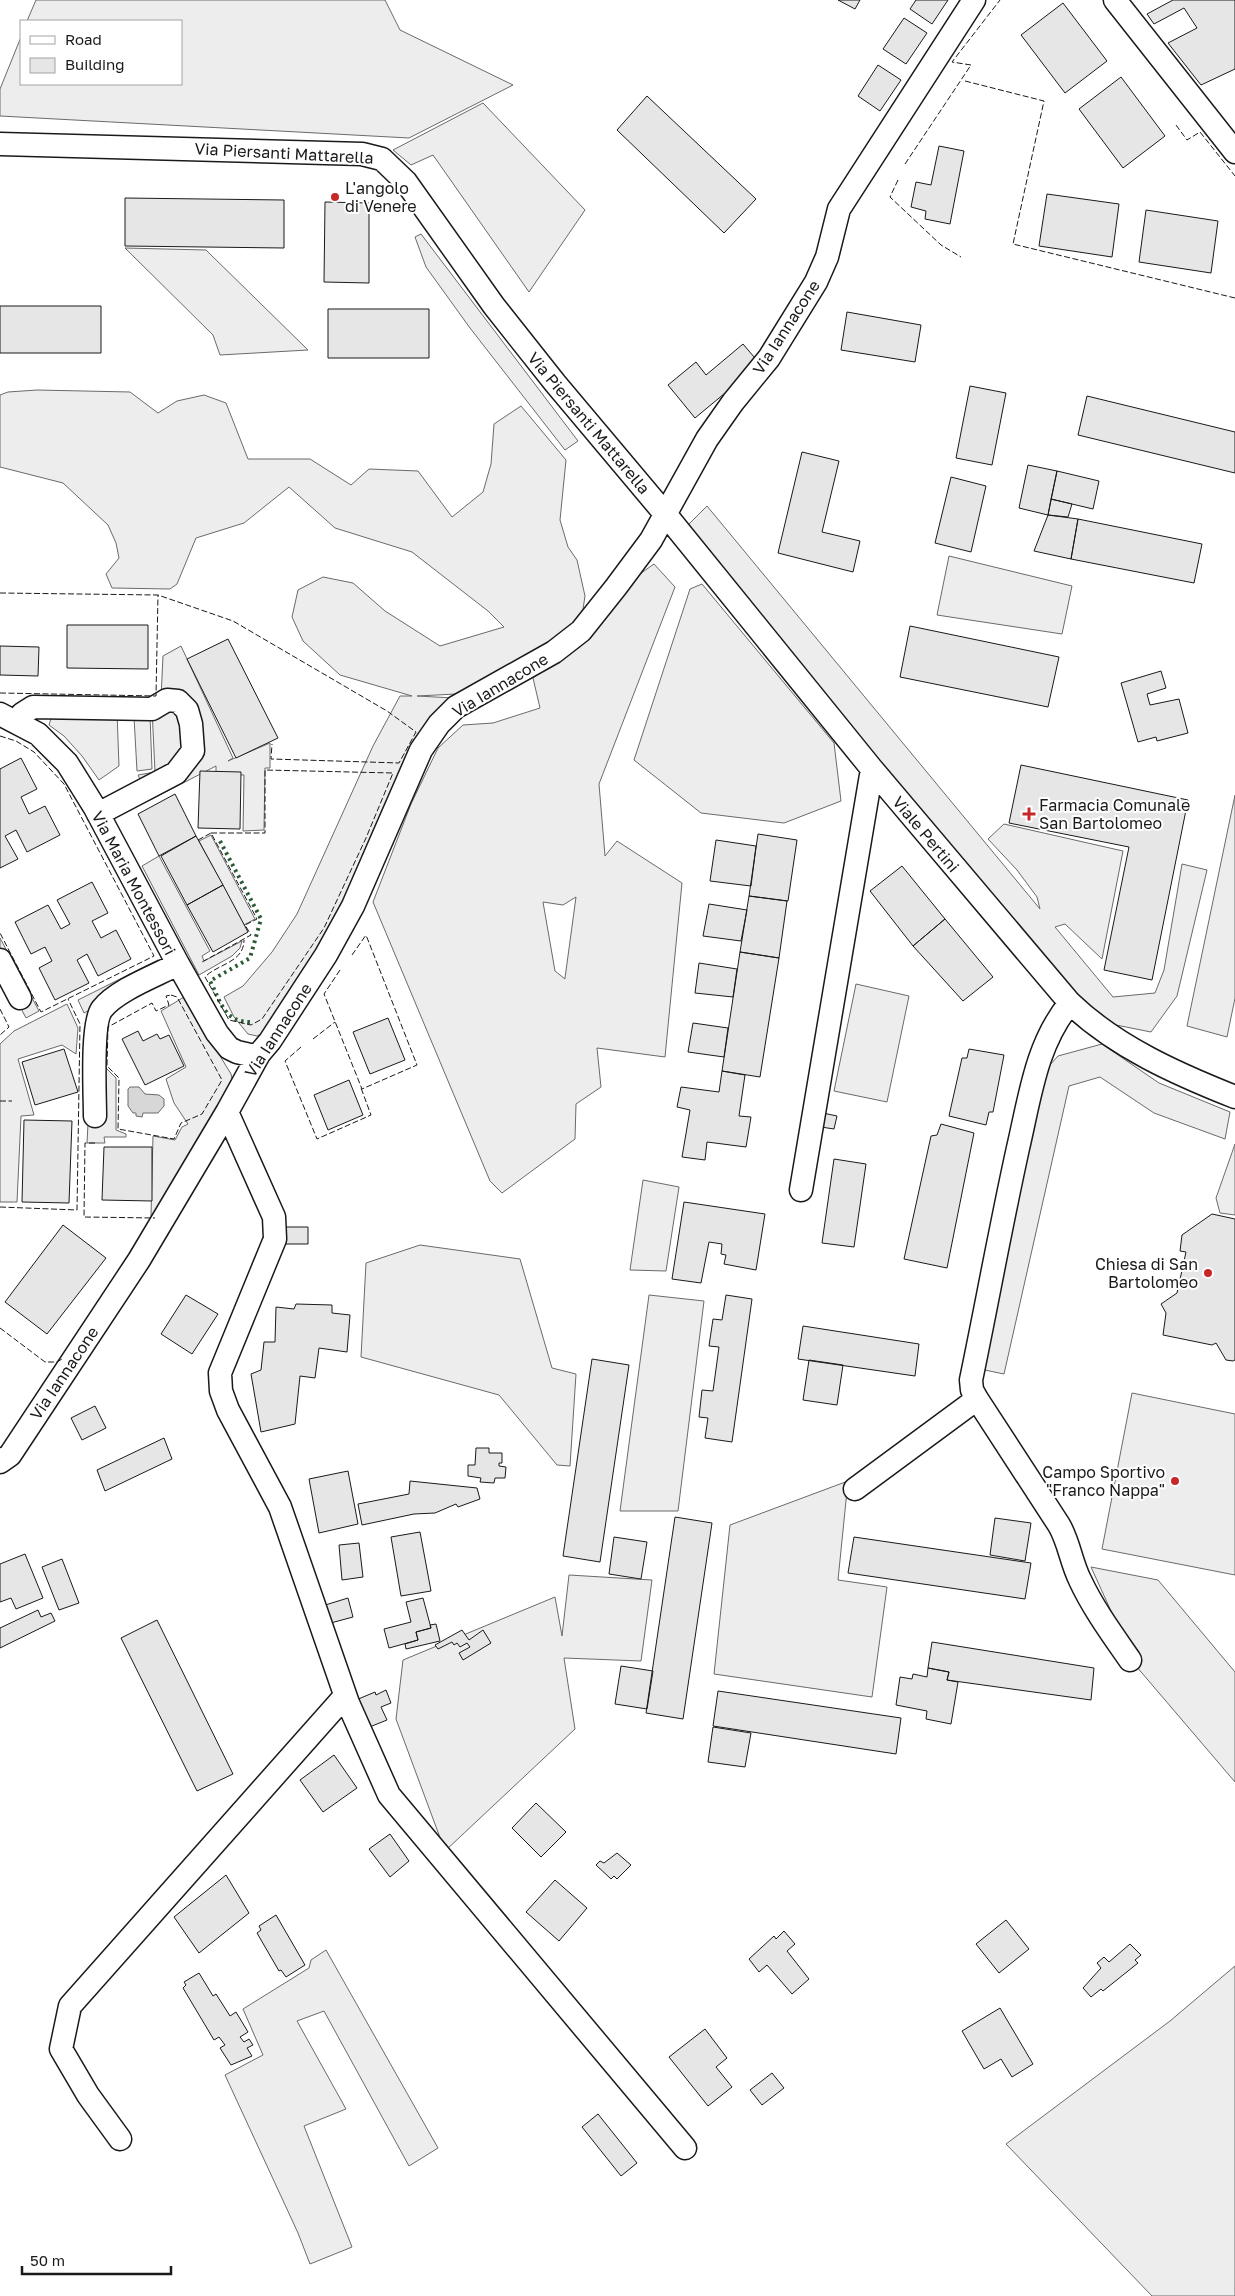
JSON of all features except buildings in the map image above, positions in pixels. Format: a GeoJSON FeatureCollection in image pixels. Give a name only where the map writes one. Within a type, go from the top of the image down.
{"type":"FeatureCollection","features":[{"type":"Feature","properties":{"kind":"street","name":"Via Iannacone"},"geometry":{"type":"LineString","coordinates":[[1,1459],[10,1455],[139,1260],[227,1112],[259,1054],[270,1041],[326,956],[348,914],[421,750],[439,724],[456,707],[554,652],[581,631],[651,540],[707,439],[733,402],[769,358],[816,282],[827,257],[839,209],[935,57],[974,0]]}},
{"type":"Feature","properties":{"kind":"street"},"geometry":{"type":"LineString","coordinates":[[1115,0],[1235,152]]}},
{"type":"Feature","properties":{"kind":"street","name":"Via Piersanti Mattarella"},"geometry":{"type":"LineString","coordinates":[[0,144],[352,154],[382,159],[406,182],[494,306],[555,383],[666,514]]}},
{"type":"Feature","properties":{"kind":"street","name":"Viale Pertini"},"geometry":{"type":"LineString","coordinates":[[666,514],[872,769],[1070,1002],[1088,1020],[1131,1048],[1181,1075],[1235,1097]]}},
{"type":"Feature","properties":{"kind":"street"},"geometry":{"type":"LineString","coordinates":[[9,718],[22,714],[33,707],[152,709],[166,700],[178,701],[187,710],[191,724],[193,751],[176,773],[98,814]]}},
{"type":"Feature","properties":{"kind":"street","name":"Via Maria Montessori"},"geometry":{"type":"LineString","coordinates":[[9,718],[38,734],[67,763],[98,814],[217,1033],[229,1048],[243,1054],[259,1054]]}},
{"type":"Feature","properties":{"kind":"street"},"geometry":{"type":"LineString","coordinates":[[801,1190],[872,769]]}},
{"type":"Feature","properties":{"kind":"street"},"geometry":{"type":"LineString","coordinates":[[0,960],[20,998]]}},
{"type":"Feature","properties":{"kind":"street"},"geometry":{"type":"LineString","coordinates":[[95,1116],[95,1035],[100,1011],[113,998],[178,964]]}},
{"type":"Feature","properties":{"kind":"street"},"geometry":{"type":"LineString","coordinates":[[1070,1002],[1050,1032],[1036,1071],[1010,1184],[971,1380],[972,1390],[1059,1524],[1066,1537],[1078,1577],[1089,1599],[1130,1660]]}},
{"type":"Feature","properties":{"kind":"street"},"geometry":{"type":"LineString","coordinates":[[227,1112],[274,1217],[275,1239],[220,1373],[221,1391],[228,1410],[280,1508],[346,1696],[390,1795],[685,2148]]}},
{"type":"Feature","properties":{"kind":"street"},"geometry":{"type":"LineString","coordinates":[[855,1489],[978,1399]]}},
{"type":"Feature","properties":{"kind":"street"},"geometry":{"type":"LineString","coordinates":[[120,2139],[88,2095],[60,2049],[70,2006],[346,1696]]}},
{"type":"Feature","properties":{"kind":"shaded area"},"geometry":{"type":"Polygon","coordinates":[[[36,0],[385,0],[400,30],[513,85],[409,138],[0,116],[0,89],[20,39],[20,85],[182,85],[182,20],[27,20],[36,0]]]}},
{"type":"Feature","properties":{"kind":"shaded area"},"geometry":{"type":"Polygon","coordinates":[[[483,103],[585,210],[529,292],[433,155],[411,165],[393,150],[483,103]]]}},
{"type":"Feature","properties":{"kind":"shaded area"},"geometry":{"type":"Polygon","coordinates":[[[421,234],[578,441],[565,450],[470,328],[426,267],[415,237],[421,234]]]}},
{"type":"Feature","properties":{"kind":"shaded area"},"geometry":{"type":"Polygon","coordinates":[[[125,248],[206,250],[308,350],[220,355],[213,335],[125,248]]]}},
{"type":"Feature","properties":{"kind":"shaded area"},"geometry":{"type":"Polygon","coordinates":[[[37,390],[130,392],[158,413],[177,401],[204,395],[226,403],[248,459],[310,459],[351,485],[369,469],[418,471],[452,517],[483,492],[491,464],[494,424],[521,406],[566,460],[560,520],[568,547],[577,560],[585,596],[582,616],[543,649],[456,694],[417,696],[454,698],[381,841],[268,1031],[257,1036],[248,1034],[234,1017],[224,997],[243,986],[272,952],[297,914],[373,746],[400,696],[412,696],[340,675],[303,641],[292,617],[298,590],[323,577],[353,583],[385,611],[440,646],[504,627],[488,611],[412,552],[335,528],[289,487],[244,523],[196,538],[177,584],[170,589],[112,588],[106,574],[119,558],[116,543],[108,525],[63,483],[0,467],[0,395],[8,392],[37,390]]]}},
{"type":"Feature","properties":{"kind":"shaded area"},"geometry":{"type":"Polygon","coordinates":[[[707,506],[1040,909],[1037,897],[1017,870],[988,839],[1004,824],[1123,851],[1102,959],[1065,924],[1055,927],[1113,997],[1155,993],[1164,970],[1182,864],[1207,870],[1177,996],[1151,1032],[1111,1024],[1066,983],[684,529],[707,506]]]}},
{"type":"Feature","properties":{"kind":"shaded area"},"geometry":{"type":"Polygon","coordinates":[[[949,556],[1072,586],[1062,634],[937,615],[949,556]]]}},
{"type":"Feature","properties":{"kind":"shaded area"},"geometry":{"type":"Polygon","coordinates":[[[654,564],[675,587],[599,784],[605,856],[617,841],[682,883],[665,1057],[597,1048],[601,1087],[576,1104],[575,1139],[502,1193],[490,1181],[373,902],[411,804],[438,748],[463,725],[493,723],[540,708],[533,678],[605,616],[637,576],[654,564]],[[576,897],[563,905],[543,902],[555,971],[565,979],[576,897]]]}},
{"type":"Feature","properties":{"kind":"shaded area"},"geometry":{"type":"Polygon","coordinates":[[[702,584],[834,743],[841,801],[784,823],[701,813],[634,760],[690,589],[702,584]]]}},
{"type":"Feature","properties":{"kind":"shaded area"},"geometry":{"type":"Polygon","coordinates":[[[181,646],[233,758],[228,761],[270,743],[270,768],[265,768],[264,830],[243,831],[244,775],[216,774],[216,766],[150,800],[138,775],[155,772],[152,709],[161,698],[163,656],[181,646]]]}},
{"type":"Feature","properties":{"kind":"shaded area"},"geometry":{"type":"Polygon","coordinates":[[[53,712],[117,712],[119,766],[99,780],[82,756],[64,736],[49,725],[53,712]]]}},
{"type":"Feature","properties":{"kind":"shaded area"},"geometry":{"type":"Polygon","coordinates":[[[150,716],[152,769],[137,771],[134,717],[150,716]]]}},
{"type":"Feature","properties":{"kind":"shaded area"},"geometry":{"type":"Polygon","coordinates":[[[1235,795],[1235,998],[1227,1037],[1187,1026],[1235,795]]]}},
{"type":"Feature","properties":{"kind":"shaded area"},"geometry":{"type":"Polygon","coordinates":[[[211,835],[255,919],[244,925],[199,841],[211,835]]]}},
{"type":"Feature","properties":{"kind":"shaded area"},"geometry":{"type":"Polygon","coordinates":[[[159,856],[210,951],[202,956],[204,961],[242,941],[240,948],[232,956],[199,975],[142,866],[159,856]]]}},
{"type":"Feature","properties":{"kind":"shaded area"},"geometry":{"type":"Polygon","coordinates":[[[0,938],[39,1011],[26,1018],[0,968],[0,938]]]}},
{"type":"Feature","properties":{"kind":"shaded area"},"geometry":{"type":"Polygon","coordinates":[[[158,960],[165,971],[84,1013],[78,1000],[158,960]]]}},
{"type":"Feature","properties":{"kind":"shaded area"},"geometry":{"type":"Polygon","coordinates":[[[856,984],[909,996],[887,1102],[834,1091],[856,984]]]}},
{"type":"Feature","properties":{"kind":"shaded area"},"geometry":{"type":"Polygon","coordinates":[[[184,997],[231,1074],[234,1087],[159,1217],[151,1216],[153,1136],[175,1140],[182,1127],[188,1124],[174,1103],[166,1079],[186,1067],[161,1011],[184,997]]]}},
{"type":"Feature","properties":{"kind":"shaded area"},"geometry":{"type":"Polygon","coordinates":[[[67,1004],[78,1028],[76,1054],[62,1045],[18,1059],[34,1115],[21,1116],[17,1202],[0,1202],[0,1044],[14,1031],[67,1004]]]}},
{"type":"Feature","properties":{"kind":"shaded area"},"geometry":{"type":"Polygon","coordinates":[[[1102,1044],[1159,1083],[1230,1112],[1225,1139],[1154,1113],[1100,1077],[1069,1086],[1004,1374],[980,1369],[1047,1068],[1058,1056],[1102,1044]]]}},
{"type":"Feature","properties":{"kind":"shaded area"},"geometry":{"type":"Polygon","coordinates":[[[91,1067],[105,1067],[116,1078],[116,1130],[126,1134],[126,1137],[104,1137],[105,1143],[87,1143],[91,1067]]]}},
{"type":"Feature","properties":{"kind":"shaded area"},"geometry":{"type":"Polygon","coordinates":[[[130,1087],[139,1087],[145,1094],[159,1095],[164,1099],[164,1106],[158,1113],[143,1113],[142,1117],[136,1116],[136,1113],[133,1113],[128,1106],[128,1089],[130,1087]]]}},
{"type":"Feature","properties":{"kind":"shaded area"},"geometry":{"type":"Polygon","coordinates":[[[1235,1144],[1235,1215],[1220,1213],[1216,1198],[1235,1144]]]}},
{"type":"Feature","properties":{"kind":"shaded area"},"geometry":{"type":"Polygon","coordinates":[[[643,1180],[679,1187],[666,1271],[630,1270],[643,1180]]]}},
{"type":"Feature","properties":{"kind":"shaded area"},"geometry":{"type":"Polygon","coordinates":[[[420,1245],[520,1259],[552,1368],[576,1374],[570,1466],[557,1465],[499,1395],[361,1357],[366,1263],[420,1245]]]}},
{"type":"Feature","properties":{"kind":"shaded area"},"geometry":{"type":"Polygon","coordinates":[[[649,1295],[704,1301],[678,1511],[620,1511],[649,1295]]]}},
{"type":"Feature","properties":{"kind":"shaded area","name":"Campo Sportivo \"Franco Nappa\""},"geometry":{"type":"Polygon","coordinates":[[[1132,1393],[1235,1414],[1235,1575],[1102,1549],[1132,1393]]]}},
{"type":"Feature","properties":{"kind":"shaded area"},"geometry":{"type":"Polygon","coordinates":[[[848,1481],[838,1580],[887,1587],[872,1697],[714,1674],[730,1525],[848,1481]]]}},
{"type":"Feature","properties":{"kind":"shaded area"},"geometry":{"type":"Polygon","coordinates":[[[1091,1567],[1158,1580],[1235,1672],[1235,1782],[1136,1666],[1091,1567]]]}},
{"type":"Feature","properties":{"kind":"shaded area"},"geometry":{"type":"Polygon","coordinates":[[[569,1575],[652,1580],[641,1661],[564,1658],[575,1729],[445,1851],[396,1719],[403,1660],[555,1597],[562,1636],[569,1575]]]}},
{"type":"Feature","properties":{"kind":"shaded area"},"geometry":{"type":"Polygon","coordinates":[[[326,1950],[438,2148],[409,2166],[324,2011],[297,2021],[346,2109],[304,2126],[352,2247],[310,2264],[298,2233],[225,2075],[263,2055],[243,2009],[309,1968],[311,1960],[326,1950]]]}},
{"type":"Feature","properties":{"kind":"shaded area"},"geometry":{"type":"Polygon","coordinates":[[[1235,1966],[1235,2296],[1152,2296],[1006,2144],[1170,2021],[1235,1966]]]}},
{"type":"Feature","properties":{"kind":"hedge"},"geometry":{"type":"LineString","coordinates":[[220,841],[261,919],[250,958],[210,981],[229,1015],[235,1019],[252,1022]]}},
{"type":"Feature","properties":{"kind":"fence"},"geometry":{"type":"LineString","coordinates":[[905,164],[971,65],[952,62],[1000,0]]}},
{"type":"Feature","properties":{"kind":"fence"},"geometry":{"type":"LineString","coordinates":[[965,81],[1044,101],[1013,244],[1235,298]]}},
{"type":"Feature","properties":{"kind":"fence"},"geometry":{"type":"LineString","coordinates":[[1176,125],[1187,140],[1200,132],[1235,176]]}},
{"type":"Feature","properties":{"kind":"fence"},"geometry":{"type":"LineString","coordinates":[[898,180],[890,197],[941,245],[961,257]]}},
{"type":"Feature","properties":{"kind":"fence"},"geometry":{"type":"LineString","coordinates":[[0,593],[158,595],[233,621],[387,711],[416,732],[399,763],[271,759],[272,744]]}},
{"type":"Feature","properties":{"kind":"fence"},"geometry":{"type":"LineString","coordinates":[[0,693],[156,696],[158,595]]}},
{"type":"Feature","properties":{"kind":"fence"},"geometry":{"type":"LineString","coordinates":[[0,736],[16,741],[34,752],[64,784],[154,956],[41,1012],[0,933]]}},
{"type":"Feature","properties":{"kind":"fence"},"geometry":{"type":"LineString","coordinates":[[211,833],[265,833],[265,770],[393,773],[366,838],[324,928],[262,1019],[251,1025],[229,1020],[205,977],[240,954],[244,940]]}},
{"type":"Feature","properties":{"kind":"fence"},"geometry":{"type":"LineString","coordinates":[[198,840],[211,833],[257,919],[245,925],[251,935],[202,962]]}},
{"type":"Feature","properties":{"kind":"fence"},"geometry":{"type":"LineString","coordinates":[[352,955],[366,935]]}},
{"type":"Feature","properties":{"kind":"fence"},"geometry":{"type":"LineString","coordinates":[[340,970],[324,994],[362,1089],[417,1065],[366,935]]}},
{"type":"Feature","properties":{"kind":"fence"},"geometry":{"type":"LineString","coordinates":[[171,995],[177,997],[222,1080],[202,1114],[181,1123],[174,1139],[118,1129],[119,1078],[107,1066],[108,1027],[152,1003],[156,1011],[169,1005],[166,996],[171,995]]}},
{"type":"Feature","properties":{"kind":"fence"},"geometry":{"type":"LineString","coordinates":[[0,1207],[77,1210],[80,1024],[68,999]]}},
{"type":"Feature","properties":{"kind":"fence"},"geometry":{"type":"LineString","coordinates":[[0,1009],[9,1027],[0,1035]]}},
{"type":"Feature","properties":{"kind":"fence"},"geometry":{"type":"LineString","coordinates":[[313,1039],[335,1022]]}},
{"type":"Feature","properties":{"kind":"fence"},"geometry":{"type":"LineString","coordinates":[[301,1047],[285,1061],[317,1139],[371,1115],[361,1088]]}},
{"type":"Feature","properties":{"kind":"fence"},"geometry":{"type":"LineString","coordinates":[[0,1101],[12,1101]]}},
{"type":"Feature","properties":{"kind":"fence"},"geometry":{"type":"LineString","coordinates":[[95,1143],[85,1143],[84,1217],[155,1218]]}},
{"type":"Feature","properties":{"kind":"fence"},"geometry":{"type":"LineString","coordinates":[[0,1328],[45,1362],[57,1362],[62,1359]]}},
{"type":"Feature","properties":{"kind":"place","name":"L'angolo di Venere"},"geometry":{"type":"Point","coordinates":[335,197]}},
{"type":"Feature","properties":{"kind":"place","name":"Farmacia Comunale San Bartolomeo"},"geometry":{"type":"Point","coordinates":[1029,814]}},
{"type":"Feature","properties":{"kind":"place","name":"Chiesa di San Bartolomeo"},"geometry":{"type":"Point","coordinates":[1208,1273]}},
{"type":"Feature","properties":{"kind":"place","name":"Campo Sportivo \"Franco Nappa\""},"geometry":{"type":"Point","coordinates":[1175,1481]}}]}
